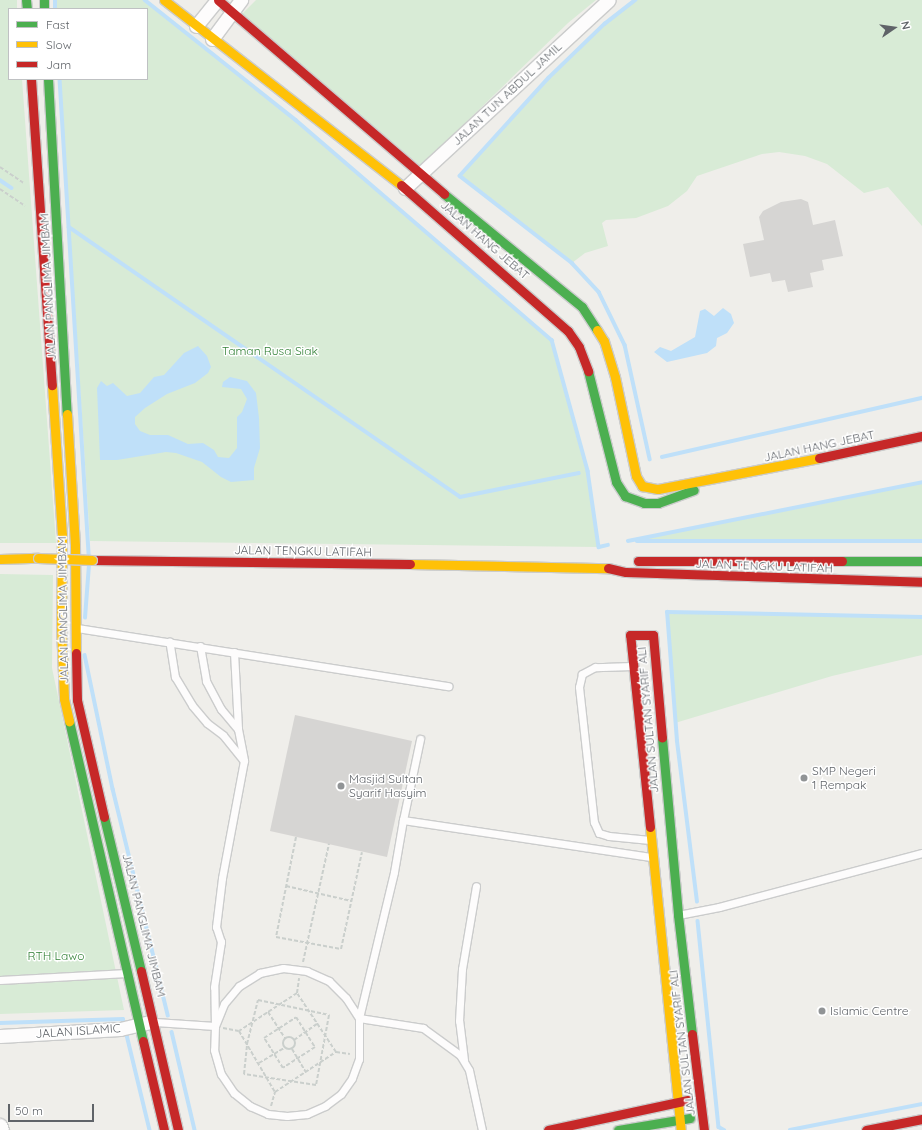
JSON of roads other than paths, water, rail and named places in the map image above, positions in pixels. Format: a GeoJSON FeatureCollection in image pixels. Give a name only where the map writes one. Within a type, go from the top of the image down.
{"type":"FeatureCollection","features":[{"type":"Feature","properties":{"kind":"street","name":"JALAN HANG JEBAT"},"geometry":{"type":"LineString","coordinates":[[164,0],[212,39],[405,188],[568,331],[579,347],[593,383],[616,482],[625,496],[644,503],[670,501],[720,479]]}},
{"type":"Feature","properties":{"kind":"street","name":"JALAN HANG JEBAT"},"geometry":{"type":"LineString","coordinates":[[218,0],[420,174],[582,307],[594,323],[604,341],[615,377],[636,476],[642,486],[658,489],[720,479],[922,436]]}},
{"type":"Feature","properties":{"kind":"street"},"geometry":{"type":"LineString","coordinates":[[196,26],[218,0]]}},
{"type":"Feature","properties":{"kind":"street"},"geometry":{"type":"LineString","coordinates":[[212,39],[230,11],[241,0]]}},
{"type":"Feature","properties":{"kind":"street","name":"JALAN TUN ABDUL JAMIL"},"geometry":{"type":"LineString","coordinates":[[405,188],[609,0]]}},
{"type":"Feature","properties":{"kind":"street","name":"JALAN PANGLIMA JIMBAM"},"geometry":{"type":"LineString","coordinates":[[31,80],[62,535],[61,626],[64,699],[138,1025],[164,1130]]}},
{"type":"Feature","properties":{"kind":"street","name":"JALAN PANGLIMA JIMBAM"},"geometry":{"type":"LineString","coordinates":[[48,80],[75,546],[74,628],[77,700],[155,1022],[178,1130]]}},
{"type":"Feature","properties":{"kind":"street","name":"JALAN TENGKU LATIFAH"},"geometry":{"type":"LineString","coordinates":[[0,559],[606,567],[626,572],[922,582]]}},
{"type":"Feature","properties":{"kind":"street","name":"JALAN TENGKU LATIFAH"},"geometry":{"type":"LineString","coordinates":[[606,567],[626,562],[922,561]]}},
{"type":"Feature","properties":{"kind":"street","name":"JALAN SULTAN SYARIF ALI"},"geometry":{"type":"LineString","coordinates":[[681,1130],[629,635],[652,635],[678,915],[704,1130]]}},
{"type":"Feature","properties":{"kind":"street","name":"JALAN ISLAMIC"},"geometry":{"type":"LineString","coordinates":[[0,1036],[120,1029],[155,1022]]}},
{"type":"Feature","properties":{"kind":"street"},"geometry":{"type":"LineString","coordinates":[[548,1130],[677,1101],[701,1098]]}},
{"type":"Feature","properties":{"kind":"street"},"geometry":{"type":"LineString","coordinates":[[618,1130],[680,1118],[703,1117]]}},
{"type":"Feature","properties":{"kind":"street"},"geometry":{"type":"LineString","coordinates":[[866,1130],[922,1119]]}},
{"type":"Feature","properties":{"kind":"street"},"geometry":{"type":"LineString","coordinates":[[0,1125],[2,1130]]}},
{"type":"Feature","properties":{"kind":"lane"},"geometry":{"type":"LineString","coordinates":[[61,626],[169,641],[448,686]]}},
{"type":"Feature","properties":{"kind":"lane"},"geometry":{"type":"LineString","coordinates":[[169,641],[175,677],[192,705],[208,723],[223,735],[244,761]]}},
{"type":"Feature","properties":{"kind":"lane"},"geometry":{"type":"LineString","coordinates":[[200,646],[206,680],[221,710],[238,728]]}},
{"type":"Feature","properties":{"kind":"lane"},"geometry":{"type":"LineString","coordinates":[[234,652],[238,728],[244,761],[222,878],[216,927],[221,942],[214,987],[214,1050],[221,1074],[234,1093],[250,1106],[268,1114],[287,1116],[300,1115],[325,1106],[340,1094],[352,1078],[359,1055],[359,1018],[394,872],[420,739]]}},
{"type":"Feature","properties":{"kind":"lane"},"geometry":{"type":"LineString","coordinates":[[632,666],[595,667],[582,674],[579,687],[594,822],[598,833],[609,836],[650,840]]}},
{"type":"Feature","properties":{"kind":"lane"},"geometry":{"type":"LineString","coordinates":[[403,820],[652,857]]}},
{"type":"Feature","properties":{"kind":"lane"},"geometry":{"type":"LineString","coordinates":[[678,915],[719,907],[922,853]]}},
{"type":"Feature","properties":{"kind":"lane"},"geometry":{"type":"LineString","coordinates":[[476,886],[462,977],[459,1021],[464,1060],[473,1085],[482,1130]]}},
{"type":"Feature","properties":{"kind":"lane"},"geometry":{"type":"LineString","coordinates":[[215,1026],[224,1004],[240,986],[260,973],[284,968],[301,970],[329,981],[346,998],[359,1018],[423,1028],[450,1046],[464,1060]]}},
{"type":"Feature","properties":{"kind":"lane"},"geometry":{"type":"LineString","coordinates":[[0,980],[127,973]]}},
{"type":"Feature","properties":{"kind":"lane"},"geometry":{"type":"LineString","coordinates":[[155,1022],[215,1026]]}},
{"type":"Feature","properties":{"kind":"water"},"geometry":{"type":"Polygon","coordinates":[[[723,308],[731,314],[734,323],[727,333],[717,338],[716,346],[707,353],[667,362],[654,352],[660,347],[671,351],[695,337],[700,311],[705,309],[714,316],[723,308]]]}},
{"type":"Feature","properties":{"kind":"water"},"geometry":{"type":"Polygon","coordinates":[[[198,346],[207,356],[211,367],[208,373],[195,383],[167,394],[145,408],[135,417],[135,424],[140,431],[150,435],[168,435],[188,444],[203,443],[214,450],[218,457],[229,458],[237,448],[237,417],[242,412],[247,399],[241,389],[222,387],[223,382],[230,377],[247,381],[256,393],[259,418],[260,448],[254,468],[254,480],[231,482],[221,477],[202,462],[176,453],[166,452],[117,460],[100,460],[97,388],[101,381],[107,386],[113,383],[127,396],[140,393],[154,377],[164,375],[184,353],[198,346]]]}},
{"type":"Feature","properties":{"kind":"waterway"},"geometry":{"type":"LineString","coordinates":[[55,0],[55,8]]}},
{"type":"Feature","properties":{"kind":"waterway"},"geometry":{"type":"LineString","coordinates":[[145,0],[296,120],[552,340],[588,471],[599,547],[608,545]]}},
{"type":"Feature","properties":{"kind":"waterway"},"geometry":{"type":"LineString","coordinates":[[636,0],[605,24],[549,78],[460,176],[572,263],[599,292],[625,345],[650,459]]}},
{"type":"Feature","properties":{"kind":"waterway"},"geometry":{"type":"LineString","coordinates":[[60,80],[89,555]]}},
{"type":"Feature","properties":{"kind":"waterway"},"geometry":{"type":"LineString","coordinates":[[0,180],[12,188]]}},
{"type":"Feature","properties":{"kind":"waterway"},"geometry":{"type":"LineString","coordinates":[[69,227],[460,497],[579,473]]}},
{"type":"Feature","properties":{"kind":"waterway"},"geometry":{"type":"LineString","coordinates":[[662,457],[922,398]]}},
{"type":"Feature","properties":{"kind":"waterway"},"geometry":{"type":"LineString","coordinates":[[628,541],[922,482]]}},
{"type":"Feature","properties":{"kind":"waterway"},"geometry":{"type":"LineString","coordinates":[[637,541],[922,541]]}},
{"type":"Feature","properties":{"kind":"waterway"},"geometry":{"type":"LineString","coordinates":[[85,618],[89,565]]}},
{"type":"Feature","properties":{"kind":"waterway"},"geometry":{"type":"LineString","coordinates":[[697,902],[677,741],[667,612],[922,617]]}},
{"type":"Feature","properties":{"kind":"waterway"},"geometry":{"type":"LineString","coordinates":[[85,655],[113,789],[168,1015]]}},
{"type":"Feature","properties":{"kind":"waterway"},"geometry":{"type":"LineString","coordinates":[[698,921],[719,1127],[724,1130]]}},
{"type":"Feature","properties":{"kind":"waterway"},"geometry":{"type":"LineString","coordinates":[[0,1023],[123,1019],[124,1025]]}},
{"type":"Feature","properties":{"kind":"waterway"},"geometry":{"type":"LineString","coordinates":[[126,1031],[150,1130]]}},
{"type":"Feature","properties":{"kind":"waterway"},"geometry":{"type":"LineString","coordinates":[[172,1032],[195,1130]]}},
{"type":"Feature","properties":{"kind":"waterway"},"geometry":{"type":"LineString","coordinates":[[790,1130],[922,1104]]}},
{"type":"Feature","properties":{"kind":"place","name":"SMP Negeri 1 Rempak"},"geometry":{"type":"Point","coordinates":[804,778]}},
{"type":"Feature","properties":{"kind":"place","name":"Masjid Sultan Syarif Hasyim"},"geometry":{"type":"Point","coordinates":[341,786]}},
{"type":"Feature","properties":{"kind":"place","name":"Islamic Centre"},"geometry":{"type":"Point","coordinates":[822,1011]}},
{"type":"Feature","properties":{"kind":"park label","name":"Taman Rusa Siak"},"geometry":{"type":"Point","coordinates":[270,351]}},
{"type":"Feature","properties":{"kind":"park label","name":"RTH Lawo"},"geometry":{"type":"Point","coordinates":[56,956]}}]}
